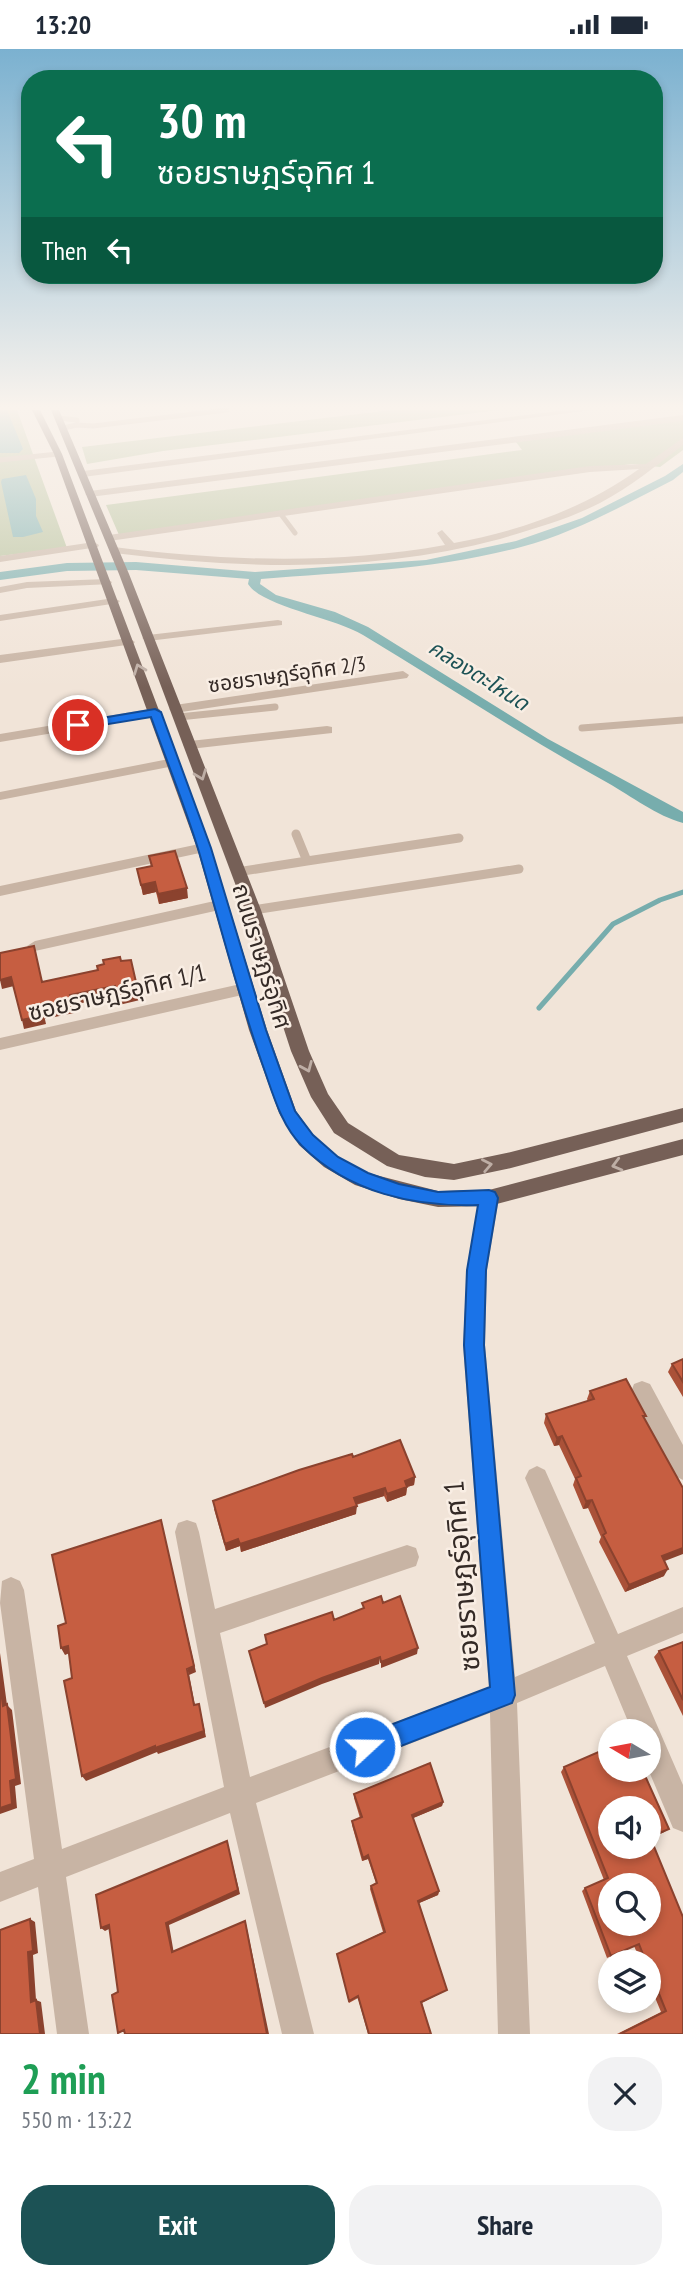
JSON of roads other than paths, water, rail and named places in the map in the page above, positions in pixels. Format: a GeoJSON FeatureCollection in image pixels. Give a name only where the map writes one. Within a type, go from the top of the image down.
{"type":"FeatureCollection","features":[{"type":"Feature","properties":{"kind":"main road","name":"ถนนราษฎร์อุทิศ"},"geometry":{"type":"LineString","coordinates":[[77,503],[204,848],[245,989],[288,1113],[306,1140],[331,1162],[362,1179],[399,1191],[438,1199],[489,1198],[683,1147]]}},
{"type":"Feature","properties":{"kind":"main road","name":"ถนนราษฎร์อุทิศ"},"geometry":{"type":"LineString","coordinates":[[94,503],[124,574],[253,911],[300,1051],[320,1097],[341,1128],[394,1161],[425,1169],[454,1172],[511,1160],[683,1115]]}},
{"type":"Feature","properties":{"kind":"street"},"geometry":{"type":"LineString","coordinates":[[109,538],[353,503]]}},
{"type":"Feature","properties":{"kind":"street"},"geometry":{"type":"LineString","coordinates":[[115,552],[211,563],[263,564],[398,556],[494,538],[590,503]]}},
{"type":"Feature","properties":{"kind":"street"},"geometry":{"type":"LineString","coordinates":[[442,533],[452,548]]}},
{"type":"Feature","properties":{"kind":"street"},"geometry":{"type":"LineString","coordinates":[[0,559],[95,550]]}},
{"type":"Feature","properties":{"kind":"street"},"geometry":{"type":"LineString","coordinates":[[0,590],[27,585],[106,579]]}},
{"type":"Feature","properties":{"kind":"street"},"geometry":{"type":"LineString","coordinates":[[0,618],[114,601]]}},
{"type":"Feature","properties":{"kind":"street"},"geometry":{"type":"LineString","coordinates":[[148,638],[278,623]]}},
{"type":"Feature","properties":{"kind":"street"},"geometry":{"type":"LineString","coordinates":[[0,659],[128,642]]}},
{"type":"Feature","properties":{"kind":"street","name":"ซอยราษฎร์อุทิศ 2/3"},"geometry":{"type":"LineString","coordinates":[[177,713],[403,675]]}},
{"type":"Feature","properties":{"kind":"street"},"geometry":{"type":"LineString","coordinates":[[0,738],[155,712]]}},
{"type":"Feature","properties":{"kind":"street"},"geometry":{"type":"LineString","coordinates":[[190,745],[327,730]]}},
{"type":"Feature","properties":{"kind":"street"},"geometry":{"type":"LineString","coordinates":[[0,796],[174,762]]}},
{"type":"Feature","properties":{"kind":"street"},"geometry":{"type":"LineString","coordinates":[[0,891],[204,848]]}},
{"type":"Feature","properties":{"kind":"street"},"geometry":{"type":"LineString","coordinates":[[35,946],[219,905]]}},
{"type":"Feature","properties":{"kind":"street","name":"ซอยราษฎร์อุทิศ 1/1"},"geometry":{"type":"LineString","coordinates":[[0,1044],[245,989]]}},
{"type":"Feature","properties":{"kind":"street","name":"ซอยราษฎร์อุทิศ 1"},"geometry":{"type":"LineString","coordinates":[[489,1198],[477,1270],[474,1345],[503,1695],[514,2034]]}},
{"type":"Feature","properties":{"kind":"street"},"geometry":{"type":"LineString","coordinates":[[642,1392],[683,1468]]}},
{"type":"Feature","properties":{"kind":"street"},"geometry":{"type":"LineString","coordinates":[[537,1478],[641,1719]]}},
{"type":"Feature","properties":{"kind":"street"},"geometry":{"type":"LineString","coordinates":[[187,1532],[240,1795],[298,2034]]}},
{"type":"Feature","properties":{"kind":"street"},"geometry":{"type":"LineString","coordinates":[[206,1625],[407,1557]]}},
{"type":"Feature","properties":{"kind":"street"},"geometry":{"type":"LineString","coordinates":[[11,1590],[73,2034]]}},
{"type":"Feature","properties":{"kind":"street"},"geometry":{"type":"LineString","coordinates":[[0,1887],[503,1695],[683,1619]]}},
{"type":"Feature","properties":{"kind":"street"},"geometry":{"type":"LineString","coordinates":[[662,1769],[683,1818]]}},
{"type":"Feature","properties":{"kind":"lane"},"geometry":{"type":"LineString","coordinates":[[280,513],[295,533]]}},
{"type":"Feature","properties":{"kind":"lane"},"geometry":{"type":"LineString","coordinates":[[177,713],[275,707]]}},
{"type":"Feature","properties":{"kind":"lane"},"geometry":{"type":"LineString","coordinates":[[582,728],[683,720]]}},
{"type":"Feature","properties":{"kind":"lane"},"geometry":{"type":"LineString","coordinates":[[296,834],[307,860]]}},
{"type":"Feature","properties":{"kind":"lane"},"geometry":{"type":"LineString","coordinates":[[237,872],[459,838]]}},
{"type":"Feature","properties":{"kind":"lane"},"geometry":{"type":"LineString","coordinates":[[253,911],[519,869]]}},
{"type":"Feature","properties":{"kind":"water"},"geometry":{"type":"Polygon","coordinates":[[[6,503],[36,503],[36,516],[43,532],[13,537],[6,503]]]}},
{"type":"Feature","properties":{"kind":"waterway","name":"คลองตะโหนด"},"geometry":{"type":"LineString","coordinates":[[255,576],[426,563],[519,544],[586,520],[620,503]]}},
{"type":"Feature","properties":{"kind":"waterway","name":"คลองตะโหนด"},"geometry":{"type":"LineString","coordinates":[[0,576],[67,567],[136,566],[255,576]]}},
{"type":"Feature","properties":{"kind":"waterway","name":"คลองตะโหนด"},"geometry":{"type":"LineString","coordinates":[[255,576],[254,584],[258,590],[272,598],[331,615],[364,630],[543,742],[683,818]]}},
{"type":"Feature","properties":{"kind":"waterway"},"geometry":{"type":"LineString","coordinates":[[539,1008],[613,924],[660,900],[683,892]]}}]}
